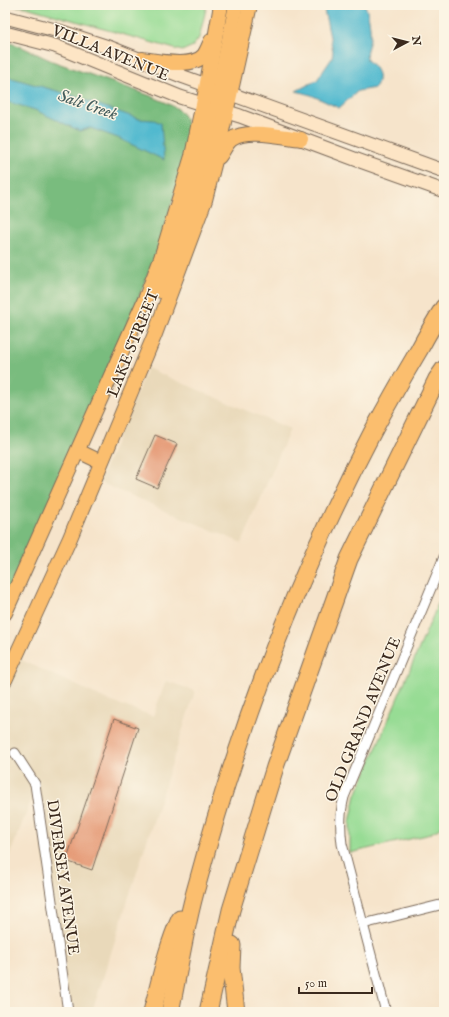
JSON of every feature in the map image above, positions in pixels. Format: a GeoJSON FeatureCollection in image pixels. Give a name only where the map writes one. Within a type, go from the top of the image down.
{"type":"FeatureCollection","features":[{"type":"Feature","properties":{"kind":"highway"},"geometry":{"type":"LineString","coordinates":[[170,1012],[196,886],[225,789],[252,707],[293,600],[311,558],[352,473],[392,397],[444,307]]}},
{"type":"Feature","properties":{"kind":"highway"},"geometry":{"type":"LineString","coordinates":[[208,1012],[234,900],[275,767],[349,559],[437,379],[444,369]]}},
{"type":"Feature","properties":{"kind":"highway"},"geometry":{"type":"LineString","coordinates":[[152,1012],[177,927],[196,886]]}},
{"type":"Feature","properties":{"kind":"highway"},"geometry":{"type":"LineString","coordinates":[[234,900],[231,968],[236,1012]]}},
{"type":"Feature","properties":{"kind":"main road"},"geometry":{"type":"LineString","coordinates":[[219,89],[236,5]]}},
{"type":"Feature","properties":{"kind":"main road","name":"LAKE STREET"},"geometry":{"type":"LineString","coordinates":[[5,680],[9,662],[70,538],[156,334],[204,200],[214,164],[214,108],[219,89],[250,5]]}},
{"type":"Feature","properties":{"kind":"main road"},"geometry":{"type":"LineString","coordinates":[[142,59],[181,63],[196,60],[204,56],[212,38],[220,9]]}},
{"type":"Feature","properties":{"kind":"main road","name":"LAKE STREET"},"geometry":{"type":"LineString","coordinates":[[5,613],[146,297],[192,156],[200,117],[214,108],[219,89],[220,9]]}},
{"type":"Feature","properties":{"kind":"main road","name":"VILLA AVENUE"},"geometry":{"type":"LineString","coordinates":[[5,17],[59,30],[142,59],[184,77],[444,171]]}},
{"type":"Feature","properties":{"kind":"main road","name":"VILLA AVENUE"},"geometry":{"type":"LineString","coordinates":[[5,33],[55,46],[180,97],[240,116],[444,191]]}},
{"type":"Feature","properties":{"kind":"main road"},"geometry":{"type":"LineString","coordinates":[[156,334],[157,303],[192,198],[208,138],[214,108]]}},
{"type":"Feature","properties":{"kind":"main road"},"geometry":{"type":"LineString","coordinates":[[214,164],[231,140],[240,135],[264,135],[301,139]]}},
{"type":"Feature","properties":{"kind":"main road"},"geometry":{"type":"LineString","coordinates":[[78,451],[102,462]]}},
{"type":"Feature","properties":{"kind":"street","name":"OLD GRAND AVENUE"},"geometry":{"type":"LineString","coordinates":[[386,1012],[342,844],[341,808],[347,789],[444,557]]}},
{"type":"Feature","properties":{"kind":"street","name":"DIVERSEY AVENUE"},"geometry":{"type":"LineString","coordinates":[[15,753],[35,784],[68,1012]]}},
{"type":"Feature","properties":{"kind":"street"},"geometry":{"type":"LineString","coordinates":[[363,924],[444,904]]}},
{"type":"Feature","properties":{"kind":"shaded area"},"geometry":{"type":"Polygon","coordinates":[[[147,368],[290,429],[242,543],[99,482],[147,368]]]}},
{"type":"Feature","properties":{"kind":"shaded area"},"geometry":{"type":"Polygon","coordinates":[[[17,658],[112,702],[153,716],[166,681],[195,691],[92,1012],[67,1012],[34,793],[5,867],[5,685],[17,658]]]}},
{"type":"Feature","properties":{"kind":"green space"},"geometry":{"type":"Polygon","coordinates":[[[8,5],[207,5],[199,38],[193,46],[182,51],[26,7],[8,5]]]}},
{"type":"Feature","properties":{"kind":"green space"},"geometry":{"type":"Polygon","coordinates":[[[5,41],[52,61],[167,103],[178,109],[184,116],[188,127],[185,160],[161,240],[139,297],[5,604],[5,41]]]}},
{"type":"Feature","properties":{"kind":"green space"},"geometry":{"type":"Polygon","coordinates":[[[444,590],[444,826],[427,835],[350,853],[350,822],[356,795],[444,590]]]}},
{"type":"Feature","properties":{"kind":"water"},"geometry":{"type":"Polygon","coordinates":[[[323,5],[365,5],[369,17],[370,38],[366,54],[367,60],[376,69],[378,76],[377,84],[375,88],[358,91],[339,108],[311,95],[296,91],[317,80],[332,58],[333,51],[323,5]]]}},
{"type":"Feature","properties":{"kind":"water","name":"Salt Creek"},"geometry":{"type":"Polygon","coordinates":[[[5,76],[71,95],[139,119],[154,120],[161,123],[164,160],[118,138],[90,128],[80,131],[35,110],[5,101],[5,76]]]}},
{"type":"Feature","properties":{"kind":"building"},"geometry":{"type":"Polygon","coordinates":[[[155,435],[177,444],[157,488],[136,479],[155,435]]]}},
{"type":"Feature","properties":{"kind":"building"},"geometry":{"type":"Polygon","coordinates":[[[114,719],[138,728],[92,870],[66,861],[114,719]]]}}]}
